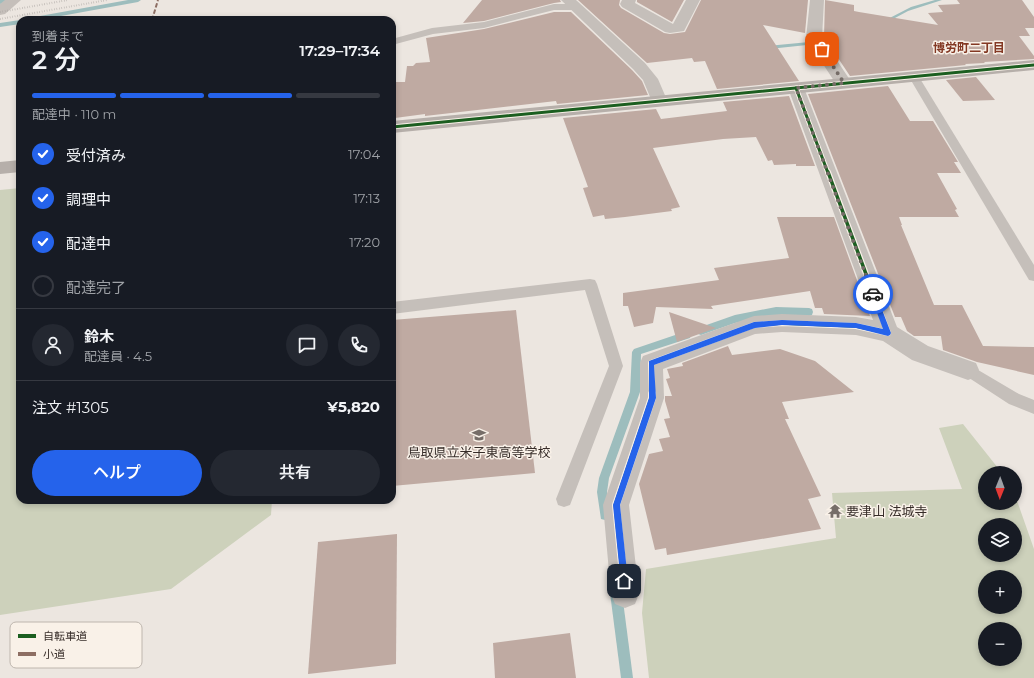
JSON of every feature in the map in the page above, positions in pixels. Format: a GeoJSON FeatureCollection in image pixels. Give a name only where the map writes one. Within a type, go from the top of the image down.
{"type":"FeatureCollection","features":[{"type":"Feature","properties":{"kind":"street"},"geometry":{"type":"LineString","coordinates":[[0,11],[14,0]]}},
{"type":"Feature","properties":{"kind":"street"},"geometry":{"type":"LineString","coordinates":[[629,0],[627,4],[670,29],[679,28],[693,0]]}},
{"type":"Feature","properties":{"kind":"street"},"geometry":{"type":"LineString","coordinates":[[817,0],[814,38],[844,83]]}},
{"type":"Feature","properties":{"kind":"street"},"geometry":{"type":"LineString","coordinates":[[572,3],[639,66],[650,80],[659,100]]}},
{"type":"Feature","properties":{"kind":"street"},"geometry":{"type":"LineString","coordinates":[[396,127],[1034,65]]}},
{"type":"Feature","properties":{"kind":"street"},"geometry":{"type":"LineString","coordinates":[[796,88],[888,333]]}},
{"type":"Feature","properties":{"kind":"street"},"geometry":{"type":"LineString","coordinates":[[0,168],[16,166]]}},
{"type":"Feature","properties":{"kind":"street"},"geometry":{"type":"LineString","coordinates":[[625,594],[616,505],[652,398],[651,363],[754,325],[782,323],[856,326],[888,333],[920,353],[968,370]]}},
{"type":"Feature","properties":{"kind":"lane"},"geometry":{"type":"LineString","coordinates":[[396,41],[432,31],[484,25],[504,21],[572,3]]}},
{"type":"Feature","properties":{"kind":"lane"},"geometry":{"type":"LineString","coordinates":[[914,76],[1034,276]]}},
{"type":"Feature","properties":{"kind":"lane"},"geometry":{"type":"LineString","coordinates":[[396,308],[590,284],[616,366],[564,499]]}},
{"type":"Feature","properties":{"kind":"lane"},"geometry":{"type":"LineString","coordinates":[[968,370],[1014,399],[1034,407]]}},
{"type":"Feature","properties":{"kind":"green space"},"geometry":{"type":"Polygon","coordinates":[[[16,188],[16,504],[272,504],[271,515],[171,589],[0,615],[0,190],[16,188]]]}},
{"type":"Feature","properties":{"kind":"green space"},"geometry":{"type":"Polygon","coordinates":[[[963,424],[996,466],[978,466],[978,510],[1020,510],[1034,549],[1034,678],[649,678],[642,613],[646,569],[836,538],[832,493],[962,489],[939,428],[963,424]]]}},
{"type":"Feature","properties":{"kind":"water"},"geometry":{"type":"Polygon","coordinates":[[[935,0],[942,0],[908,11],[854,40],[760,50],[756,47],[851,38],[911,7],[935,0]]]}},
{"type":"Feature","properties":{"kind":"building"},"geometry":{"type":"Polygon","coordinates":[[[482,0],[560,0],[561,2],[484,21],[463,23],[482,0]]]}},
{"type":"Feature","properties":{"kind":"building"},"geometry":{"type":"Polygon","coordinates":[[[578,0],[620,0],[619,5],[621,8],[664,33],[670,34],[685,32],[701,0],[808,0],[805,33],[763,25],[799,81],[717,89],[705,61],[694,62],[692,58],[647,63],[578,0]]]}},
{"type":"Feature","properties":{"kind":"building"},"geometry":{"type":"Polygon","coordinates":[[[637,0],[684,0],[672,22],[637,2],[637,0]]]}},
{"type":"Feature","properties":{"kind":"building"},"geometry":{"type":"Polygon","coordinates":[[[825,0],[854,5],[854,11],[938,25],[928,13],[943,12],[938,5],[960,4],[957,0],[1022,0],[1034,17],[1034,28],[1025,28],[1030,36],[1019,36],[1034,56],[1034,59],[984,62],[985,63],[850,76],[824,37],[825,0]]]}},
{"type":"Feature","properties":{"kind":"building"},"geometry":{"type":"Polygon","coordinates":[[[554,12],[571,12],[632,70],[642,81],[648,95],[557,104],[556,101],[396,118],[396,82],[405,82],[407,66],[413,66],[416,63],[430,62],[426,38],[484,29],[554,12]]]}},
{"type":"Feature","properties":{"kind":"building"},"geometry":{"type":"Polygon","coordinates":[[[976,77],[995,100],[963,101],[946,80],[976,77]]]}},
{"type":"Feature","properties":{"kind":"building"},"geometry":{"type":"Polygon","coordinates":[[[888,86],[910,121],[933,121],[958,162],[954,162],[961,173],[937,173],[957,209],[955,210],[959,217],[899,217],[934,305],[962,305],[983,346],[1034,347],[1034,375],[977,362],[943,350],[941,336],[914,336],[907,331],[901,317],[895,317],[808,94],[888,86]]]}},
{"type":"Feature","properties":{"kind":"building"},"geometry":{"type":"Polygon","coordinates":[[[789,96],[815,166],[796,166],[796,164],[774,165],[772,160],[768,161],[756,137],[723,139],[653,148],[680,207],[671,209],[672,211],[625,217],[605,219],[604,215],[593,217],[583,188],[588,187],[563,118],[656,109],[661,119],[727,111],[723,102],[789,96]]]}},
{"type":"Feature","properties":{"kind":"building"},"geometry":{"type":"Polygon","coordinates":[[[777,217],[834,217],[870,316],[824,314],[822,308],[815,308],[810,291],[711,306],[713,309],[656,307],[653,323],[634,327],[628,306],[623,306],[623,293],[719,280],[714,268],[789,258],[777,217]]]}},
{"type":"Feature","properties":{"kind":"building"},"geometry":{"type":"Polygon","coordinates":[[[516,310],[535,473],[396,486],[396,320],[516,310]]]}},
{"type":"Feature","properties":{"kind":"building"},"geometry":{"type":"Polygon","coordinates":[[[669,312],[716,328],[677,342],[669,312]]]}},
{"type":"Feature","properties":{"kind":"building"},"geometry":{"type":"Polygon","coordinates":[[[728,346],[732,355],[780,349],[815,361],[854,392],[782,402],[789,419],[785,419],[821,496],[808,499],[821,529],[667,555],[666,548],[655,550],[639,484],[649,454],[663,451],[659,439],[670,437],[664,419],[670,418],[665,396],[672,396],[666,379],[670,378],[667,369],[683,366],[682,363],[728,346]]]}},
{"type":"Feature","properties":{"kind":"building"},"geometry":{"type":"Polygon","coordinates":[[[397,534],[396,664],[308,674],[318,542],[397,534]]]}},
{"type":"Feature","properties":{"kind":"building"},"geometry":{"type":"Polygon","coordinates":[[[570,633],[576,678],[495,678],[493,643],[570,633]]]}},
{"type":"Feature","properties":{"kind":"waterway"},"geometry":{"type":"LineString","coordinates":[[0,2],[13,0]]}},
{"type":"Feature","properties":{"kind":"waterway"},"geometry":{"type":"LineString","coordinates":[[51,16],[138,0]]}},
{"type":"Feature","properties":{"kind":"waterway"},"geometry":{"type":"LineString","coordinates":[[0,25],[16,23]]}},
{"type":"Feature","properties":{"kind":"waterway"},"geometry":{"type":"LineString","coordinates":[[701,331],[735,319],[776,311],[809,312]]}},
{"type":"Feature","properties":{"kind":"waterway"},"geometry":{"type":"LineString","coordinates":[[605,515],[602,492],[604,478],[635,392],[637,352],[687,335]]}},
{"type":"Feature","properties":{"kind":"waterway"},"geometry":{"type":"LineString","coordinates":[[616,593],[627,678]]}},
{"type":"Feature","properties":{"kind":"railway"},"geometry":{"type":"LineString","coordinates":[[0,12],[68,0]]}},
{"type":"Feature","properties":{"kind":"railway"},"geometry":{"type":"LineString","coordinates":[[17,16],[107,0]]}},
{"type":"Feature","properties":{"kind":"railway"},"geometry":{"type":"LineString","coordinates":[[0,19],[16,16]]}},
{"type":"Feature","properties":{"kind":"marked path"},"geometry":{"type":"LineString","coordinates":[[153,16],[158,0]]}},
{"type":"Feature","properties":{"kind":"cycle path"},"geometry":{"type":"LineString","coordinates":[[396,127],[1034,65]]}},
{"type":"Feature","properties":{"kind":"cycle path"},"geometry":{"type":"LineString","coordinates":[[625,594],[616,505],[652,398],[651,363],[754,325],[782,323],[856,326],[888,333],[796,88]]}},
{"type":"Feature","properties":{"kind":"way so far"},"geometry":{"type":"LineString","coordinates":[[822,49],[844,83],[796,88],[873,294]]}},
{"type":"Feature","properties":{"kind":"place","name":"鳥取県立米子東高等学校"},"geometry":{"type":"Point","coordinates":[479,435]}},
{"type":"Feature","properties":{"kind":"place","name":"要津山 法城寺"},"geometry":{"type":"Point","coordinates":[835,511]}},
{"type":"Feature","properties":{"kind":"district","name":"博労町二丁目"},"geometry":{"type":"Point","coordinates":[969,47]}},
{"type":"Feature","properties":{"kind":"route"},"geometry":{"type":"LineString","coordinates":[[624,581],[616,505],[652,398],[651,363],[754,325],[782,323],[856,326],[888,333],[873,294]]}}]}
